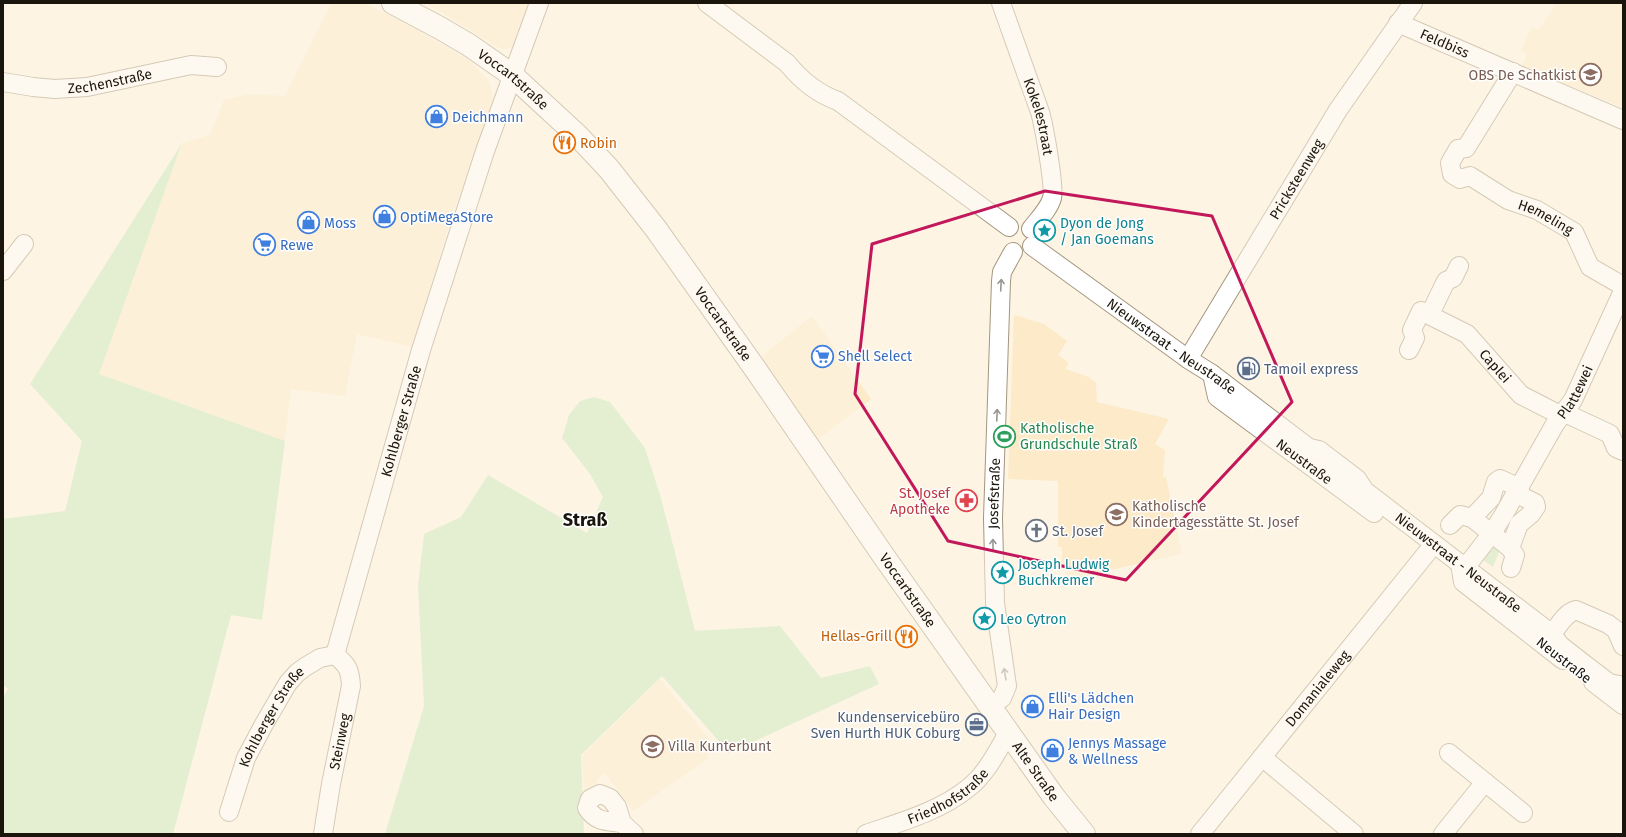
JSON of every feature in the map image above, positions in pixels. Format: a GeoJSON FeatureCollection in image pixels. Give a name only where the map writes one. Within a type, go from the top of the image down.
{"type":"FeatureCollection","features":[{"type":"Feature","properties":{"kind":"main road","name":"Voccartstraße"},"geometry":{"type":"LineString","coordinates":[[392,3],[469,45],[512,75],[539,98],[590,148],[637,204],[756,370],[885,558],[991,706]]}},
{"type":"Feature","properties":{"kind":"main road","name":"Alte Straße"},"geometry":{"type":"LineString","coordinates":[[991,706],[1008,733],[1054,797],[1084,834]]}},
{"type":"Feature","properties":{"kind":"street","name":"Kohlberger Straße"},"geometry":{"type":"LineString","coordinates":[[229,812],[246,758],[288,683],[305,666],[320,658],[335,655],[421,350],[460,225],[512,75],[539,3]]}},
{"type":"Feature","properties":{"kind":"street"},"geometry":{"type":"LineString","coordinates":[[707,3],[787,63],[796,74],[812,86],[827,97],[838,101],[1009,228]]}},
{"type":"Feature","properties":{"kind":"street","name":"Kokelestraat"},"geometry":{"type":"LineString","coordinates":[[1001,3],[1040,112],[1053,193],[1052,198],[1032,238]]}},
{"type":"Feature","properties":{"kind":"street","name":"Pricksteenweg"},"geometry":{"type":"LineString","coordinates":[[1188,359],[1338,110],[1412,3]]}},
{"type":"Feature","properties":{"kind":"street","name":"Feldbiss"},"geometry":{"type":"LineString","coordinates":[[1398,23],[1623,120]]}},
{"type":"Feature","properties":{"kind":"street","name":"Zechenstraße"},"geometry":{"type":"LineString","coordinates":[[3,82],[55,89],[87,87],[191,65],[217,67]]}},
{"type":"Feature","properties":{"kind":"street","name":"Hemeling"},"geometry":{"type":"LineString","coordinates":[[1513,72],[1466,148],[1458,149],[1450,163],[1452,174],[1460,179],[1470,176],[1508,200],[1536,210],[1574,232],[1590,267],[1623,286]]}},
{"type":"Feature","properties":{"kind":"street"},"geometry":{"type":"LineString","coordinates":[[1021,223],[1032,238],[1024,252],[1013,252],[1007,247],[1004,240],[1006,231],[1009,228],[1014,224],[1021,223]]}},
{"type":"Feature","properties":{"kind":"street","name":"Nieuwstraat - Neustraße"},"geometry":{"type":"LineString","coordinates":[[1032,238],[1188,359],[1212,374],[1309,448],[1319,450],[1357,479],[1365,491],[1552,634]]}},
{"type":"Feature","properties":{"kind":"street"},"geometry":{"type":"LineString","coordinates":[[3,271],[24,244]]}},
{"type":"Feature","properties":{"kind":"street","name":"Josefstraße"},"geometry":{"type":"LineString","coordinates":[[991,706],[1002,698],[1007,686],[995,602],[993,518],[1001,281],[1002,272],[1013,252]]}},
{"type":"Feature","properties":{"kind":"street"},"geometry":{"type":"LineString","coordinates":[[1409,350],[1415,338],[1412,330],[1420,310],[1446,280],[1453,278],[1459,266]]}},
{"type":"Feature","properties":{"kind":"street","name":"Plattewei"},"geometry":{"type":"LineString","coordinates":[[1462,565],[1492,533],[1518,491],[1555,424],[1573,400],[1623,291]]}},
{"type":"Feature","properties":{"kind":"street","name":"Caplei"},"geometry":{"type":"LineString","coordinates":[[1420,310],[1466,334],[1521,395],[1610,434],[1616,448],[1623,451]]}},
{"type":"Feature","properties":{"kind":"street","name":"Neustraße"},"geometry":{"type":"LineString","coordinates":[[1212,374],[1217,397],[1393,527],[1415,529]]}},
{"type":"Feature","properties":{"kind":"street"},"geometry":{"type":"LineString","coordinates":[[1472,518],[1491,498],[1496,482],[1500,479],[1535,503],[1536,506],[1531,514],[1519,524],[1510,548]]}},
{"type":"Feature","properties":{"kind":"street"},"geometry":{"type":"LineString","coordinates":[[1450,525],[1460,515],[1472,518],[1510,548],[1515,555],[1511,568]]}},
{"type":"Feature","properties":{"kind":"street","name":"Domanialeweg"},"geometry":{"type":"LineString","coordinates":[[1200,834],[1434,544]]}},
{"type":"Feature","properties":{"kind":"street","name":"Neustraße"},"geometry":{"type":"LineString","coordinates":[[1462,565],[1462,582],[1623,705]]}},
{"type":"Feature","properties":{"kind":"street"},"geometry":{"type":"LineString","coordinates":[[1552,634],[1566,616],[1576,610],[1608,624],[1616,630],[1623,646]]}},
{"type":"Feature","properties":{"kind":"street","name":"Neustraße"},"geometry":{"type":"LineString","coordinates":[[1552,634],[1560,645],[1609,683],[1622,684]]}},
{"type":"Feature","properties":{"kind":"street","name":"Steinweg"},"geometry":{"type":"LineString","coordinates":[[322,834],[351,686],[350,675],[346,664],[335,655]]}},
{"type":"Feature","properties":{"kind":"street","name":"Friedhofstraße"},"geometry":{"type":"LineString","coordinates":[[866,834],[926,812],[968,789],[990,763],[1008,733]]}},
{"type":"Feature","properties":{"kind":"street"},"geometry":{"type":"LineString","coordinates":[[1449,753],[1523,813]]}},
{"type":"Feature","properties":{"kind":"street"},"geometry":{"type":"LineString","coordinates":[[1262,757],[1354,834]]}},
{"type":"Feature","properties":{"kind":"street"},"geometry":{"type":"LineString","coordinates":[[1443,834],[1485,782]]}},
{"type":"Feature","properties":{"kind":"highlighted area"},"geometry":{"type":"Polygon","coordinates":[[[1045,191],[1212,216],[1292,402],[1126,580],[948,541],[855,394],[872,244],[1045,191]]]}},
{"type":"Feature","properties":{"kind":"shaded area"},"geometry":{"type":"Polygon","coordinates":[[[331,3],[365,3],[418,30],[471,62],[489,81],[493,100],[450,222],[413,347],[357,334],[345,396],[291,389],[285,441],[99,374],[182,143],[210,135],[224,100],[250,94],[285,96],[331,3]]]}},
{"type":"Feature","properties":{"kind":"shaded area"},"geometry":{"type":"Polygon","coordinates":[[[426,3],[530,3],[513,48],[501,49],[426,3]]]}},
{"type":"Feature","properties":{"kind":"shaded area"},"geometry":{"type":"Polygon","coordinates":[[[1557,3],[1623,3],[1623,108],[1522,66],[1527,54],[1521,51],[1531,27],[1538,30],[1557,3]]]}},
{"type":"Feature","properties":{"kind":"shaded area","name":"Katholische Grundschule Straß"},"geometry":{"type":"Polygon","coordinates":[[[1014,315],[1044,324],[1067,341],[1058,355],[1069,363],[1065,369],[1089,377],[1096,383],[1097,402],[1169,419],[1155,444],[1165,450],[1163,477],[1166,477],[1182,554],[1067,580],[1062,562],[1062,547],[1058,547],[1058,481],[1008,479],[1014,315]]]}},
{"type":"Feature","properties":{"kind":"shaded area"},"geometry":{"type":"Polygon","coordinates":[[[812,316],[871,399],[818,439],[762,356],[812,316]]]}},
{"type":"Feature","properties":{"kind":"shaded area","name":"Villa Kunterbunt"},"geometry":{"type":"Polygon","coordinates":[[[660,679],[711,741],[711,750],[707,759],[633,811],[605,773],[597,779],[596,787],[584,793],[582,756],[660,679]]]}},
{"type":"Feature","properties":{"kind":"green space"},"geometry":{"type":"Polygon","coordinates":[[[182,143],[99,374],[285,441],[262,620],[231,615],[173,834],[3,834],[3,698],[8,689],[3,685],[3,519],[65,511],[82,441],[30,384],[182,143]]]}},
{"type":"Feature","properties":{"kind":"green space"},"geometry":{"type":"Polygon","coordinates":[[[594,397],[610,402],[645,448],[661,498],[695,631],[780,626],[821,678],[870,666],[879,684],[729,753],[662,676],[581,755],[584,834],[385,834],[424,706],[418,586],[424,534],[461,517],[488,475],[587,533],[603,497],[590,474],[562,438],[569,415],[580,401],[594,397]]]}},
{"type":"Feature","properties":{"kind":"green space"},"geometry":{"type":"Polygon","coordinates":[[[1491,544],[1501,547],[1493,567],[1480,558],[1491,544]]]}},
{"type":"Feature","properties":{"kind":"place","name":"OBS De Schatkist"},"geometry":{"type":"Point","coordinates":[1591,75]}},
{"type":"Feature","properties":{"kind":"place","name":"Deichmann"},"geometry":{"type":"Point","coordinates":[437,117]}},
{"type":"Feature","properties":{"kind":"place","name":"Robin"},"geometry":{"type":"Point","coordinates":[565,143]}},
{"type":"Feature","properties":{"kind":"place","name":"OptiMegaStore"},"geometry":{"type":"Point","coordinates":[384,217]}},
{"type":"Feature","properties":{"kind":"place","name":"Moss"},"geometry":{"type":"Point","coordinates":[308,223]}},
{"type":"Feature","properties":{"kind":"place","name":"Dyon de Jong / Jan Goemans"},"geometry":{"type":"Point","coordinates":[1045,231]}},
{"type":"Feature","properties":{"kind":"place","name":"Rewe"},"geometry":{"type":"Point","coordinates":[264,245]}},
{"type":"Feature","properties":{"kind":"place","name":"Shell Select"},"geometry":{"type":"Point","coordinates":[823,356]}},
{"type":"Feature","properties":{"kind":"place","name":"Tamoil express"},"geometry":{"type":"Point","coordinates":[1249,369]}},
{"type":"Feature","properties":{"kind":"place","name":"Katholische Grundschule Straß"},"geometry":{"type":"Point","coordinates":[1004,436]}},
{"type":"Feature","properties":{"kind":"place","name":"St. Josef Apotheke"},"geometry":{"type":"Point","coordinates":[966,501]}},
{"type":"Feature","properties":{"kind":"place","name":"Katholische Kindertagesstätte St. Josef"},"geometry":{"type":"Point","coordinates":[1116,514]}},
{"type":"Feature","properties":{"kind":"place","name":"St. Josef"},"geometry":{"type":"Point","coordinates":[1037,531]}},
{"type":"Feature","properties":{"kind":"place","name":"Joseph Ludwig Buchkremer"},"geometry":{"type":"Point","coordinates":[1002,572]}},
{"type":"Feature","properties":{"kind":"place","name":"Leo Cytron"},"geometry":{"type":"Point","coordinates":[985,619]}},
{"type":"Feature","properties":{"kind":"place","name":"Hellas-Grill"},"geometry":{"type":"Point","coordinates":[907,636]}},
{"type":"Feature","properties":{"kind":"place","name":"Elli's Lädchen Hair Design"},"geometry":{"type":"Point","coordinates":[1033,706]}},
{"type":"Feature","properties":{"kind":"place","name":"Kundenservicebüro Sven Hurth HUK Coburg"},"geometry":{"type":"Point","coordinates":[976,725]}},
{"type":"Feature","properties":{"kind":"place","name":"Villa Kunterbunt"},"geometry":{"type":"Point","coordinates":[652,746]}},
{"type":"Feature","properties":{"kind":"place","name":"Jennys Massage & Wellness"},"geometry":{"type":"Point","coordinates":[1052,751]}},
{"type":"Feature","properties":{"kind":"district","name":"Straß"},"geometry":{"type":"Point","coordinates":[585,520]}}]}
